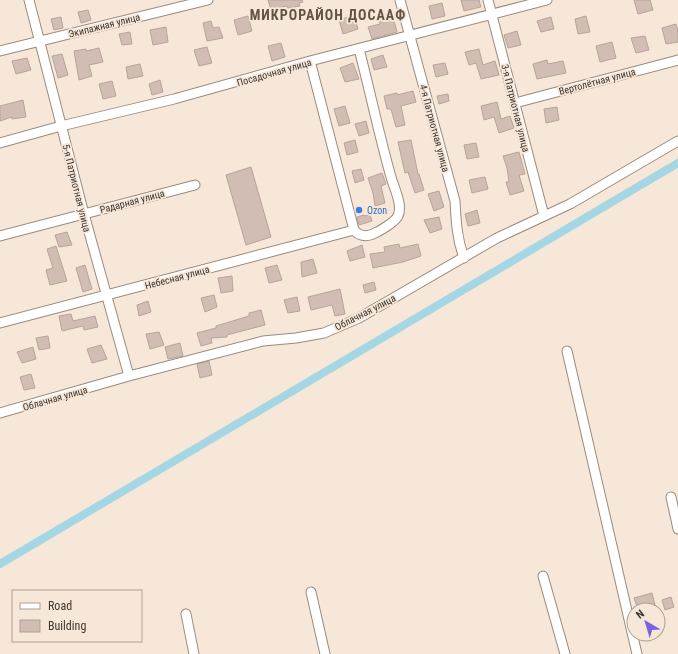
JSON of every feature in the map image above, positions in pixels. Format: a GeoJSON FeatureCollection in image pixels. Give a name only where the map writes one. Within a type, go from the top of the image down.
{"type":"FeatureCollection","features":[{"type":"Feature","properties":{"kind":"street","name":"5-я Патриотная улица"},"geometry":{"type":"LineString","coordinates":[[30,0],[61,126],[128,376]]}},
{"type":"Feature","properties":{"kind":"street","name":"Экипажная улица"},"geometry":{"type":"LineString","coordinates":[[0,51],[208,0]]}},
{"type":"Feature","properties":{"kind":"street","name":"4-я Патриотная улица"},"geometry":{"type":"LineString","coordinates":[[400,0],[455,201],[456,232],[464,258]]}},
{"type":"Feature","properties":{"kind":"street","name":"3-я Патриотная улица"},"geometry":{"type":"LineString","coordinates":[[488,0],[544,216]]}},
{"type":"Feature","properties":{"kind":"street","name":"Посадочная улица"},"geometry":{"type":"LineString","coordinates":[[0,143],[61,126],[174,99],[547,0]]}},
{"type":"Feature","properties":{"kind":"street"},"geometry":{"type":"LineString","coordinates":[[310,62],[354,230],[363,236],[374,234],[394,221],[398,215],[399,205],[359,49]]}},
{"type":"Feature","properties":{"kind":"street","name":"Вертолётная улица"},"geometry":{"type":"LineString","coordinates":[[515,103],[678,60]]}},
{"type":"Feature","properties":{"kind":"street","name":"Облачная улица"},"geometry":{"type":"LineString","coordinates":[[0,413],[128,376],[263,341],[296,338],[324,333],[358,318],[497,238],[570,204],[678,141]]}},
{"type":"Feature","properties":{"kind":"street","name":"Радарная улица"},"geometry":{"type":"LineString","coordinates":[[0,236],[195,185]]}},
{"type":"Feature","properties":{"kind":"street","name":"Небесная улица"},"geometry":{"type":"LineString","coordinates":[[0,323],[354,230]]}},
{"type":"Feature","properties":{"kind":"street"},"geometry":{"type":"LineString","coordinates":[[566,351],[637,654]]}},
{"type":"Feature","properties":{"kind":"street"},"geometry":{"type":"LineString","coordinates":[[671,497],[678,529]]}},
{"type":"Feature","properties":{"kind":"street"},"geometry":{"type":"LineString","coordinates":[[543,576],[565,654]]}},
{"type":"Feature","properties":{"kind":"street"},"geometry":{"type":"LineString","coordinates":[[311,592],[325,654]]}},
{"type":"Feature","properties":{"kind":"street"},"geometry":{"type":"LineString","coordinates":[[186,614],[194,654]]}},
{"type":"Feature","properties":{"kind":"building"},"geometry":{"type":"Polygon","coordinates":[[[268,0],[302,0],[303,2],[299,3],[300,6],[288,8],[287,6],[271,10],[268,0]]]}},
{"type":"Feature","properties":{"kind":"building"},"geometry":{"type":"Polygon","coordinates":[[[461,0],[479,0],[481,7],[464,11],[461,0]]]}},
{"type":"Feature","properties":{"kind":"building"},"geometry":{"type":"Polygon","coordinates":[[[634,0],[650,0],[653,10],[638,14],[634,0]]]}},
{"type":"Feature","properties":{"kind":"building"},"geometry":{"type":"Polygon","coordinates":[[[442,3],[445,16],[432,19],[429,6],[442,3]]]}},
{"type":"Feature","properties":{"kind":"building"},"geometry":{"type":"Polygon","coordinates":[[[88,10],[91,20],[81,23],[78,12],[88,10]]]}},
{"type":"Feature","properties":{"kind":"building"},"geometry":{"type":"Polygon","coordinates":[[[392,13],[397,32],[372,39],[368,27],[380,24],[379,17],[392,13]]]}},
{"type":"Feature","properties":{"kind":"building"},"geometry":{"type":"Polygon","coordinates":[[[354,15],[358,29],[343,34],[339,20],[354,15]]]}},
{"type":"Feature","properties":{"kind":"building"},"geometry":{"type":"Polygon","coordinates":[[[248,16],[252,31],[238,35],[234,20],[248,16]]]}},
{"type":"Feature","properties":{"kind":"building"},"geometry":{"type":"Polygon","coordinates":[[[586,16],[590,32],[578,34],[575,19],[586,16]]]}},
{"type":"Feature","properties":{"kind":"building"},"geometry":{"type":"Polygon","coordinates":[[[61,17],[63,28],[54,30],[51,19],[61,17]]]}},
{"type":"Feature","properties":{"kind":"building"},"geometry":{"type":"Polygon","coordinates":[[[551,17],[554,29],[541,32],[537,21],[551,17]]]}},
{"type":"Feature","properties":{"kind":"building"},"geometry":{"type":"Polygon","coordinates":[[[211,21],[213,28],[219,27],[223,38],[207,41],[203,23],[211,21]]]}},
{"type":"Feature","properties":{"kind":"building"},"geometry":{"type":"Polygon","coordinates":[[[676,24],[678,31],[678,42],[666,44],[662,28],[676,24]]]}},
{"type":"Feature","properties":{"kind":"building"},"geometry":{"type":"Polygon","coordinates":[[[166,27],[168,42],[153,45],[150,30],[166,27]]]}},
{"type":"Feature","properties":{"kind":"building"},"geometry":{"type":"Polygon","coordinates":[[[517,31],[521,45],[508,48],[504,35],[517,31]]]}},
{"type":"Feature","properties":{"kind":"building"},"geometry":{"type":"Polygon","coordinates":[[[130,32],[132,44],[122,45],[119,34],[130,32]]]}},
{"type":"Feature","properties":{"kind":"building"},"geometry":{"type":"Polygon","coordinates":[[[645,36],[649,50],[636,53],[631,38],[645,36]]]}},
{"type":"Feature","properties":{"kind":"building"},"geometry":{"type":"Polygon","coordinates":[[[612,42],[616,58],[600,62],[596,46],[612,42]]]}},
{"type":"Feature","properties":{"kind":"building"},"geometry":{"type":"Polygon","coordinates":[[[281,43],[285,57],[272,61],[268,46],[281,43]]]}},
{"type":"Feature","properties":{"kind":"building"},"geometry":{"type":"Polygon","coordinates":[[[207,47],[212,63],[199,66],[194,50],[207,47]]]}},
{"type":"Feature","properties":{"kind":"building"},"geometry":{"type":"Polygon","coordinates":[[[99,48],[103,62],[89,65],[92,76],[79,80],[74,51],[86,49],[86,51],[99,48]]]}},
{"type":"Feature","properties":{"kind":"building"},"geometry":{"type":"Polygon","coordinates":[[[479,49],[483,65],[495,61],[499,75],[481,79],[476,63],[469,65],[465,52],[479,49]]]}},
{"type":"Feature","properties":{"kind":"building"},"geometry":{"type":"Polygon","coordinates":[[[62,54],[68,75],[58,78],[52,56],[62,54]]]}},
{"type":"Feature","properties":{"kind":"building"},"geometry":{"type":"Polygon","coordinates":[[[383,55],[387,67],[374,70],[371,59],[383,55]]]}},
{"type":"Feature","properties":{"kind":"building"},"geometry":{"type":"Polygon","coordinates":[[[27,58],[31,70],[16,74],[12,61],[27,58]]]}},
{"type":"Feature","properties":{"kind":"building"},"geometry":{"type":"Polygon","coordinates":[[[547,60],[548,64],[563,61],[566,73],[537,79],[533,64],[547,60]]]}},
{"type":"Feature","properties":{"kind":"building"},"geometry":{"type":"Polygon","coordinates":[[[353,63],[359,79],[345,82],[340,68],[353,63]]]}},
{"type":"Feature","properties":{"kind":"building"},"geometry":{"type":"Polygon","coordinates":[[[445,63],[448,74],[436,77],[433,65],[445,63]]]}},
{"type":"Feature","properties":{"kind":"building"},"geometry":{"type":"Polygon","coordinates":[[[140,64],[143,76],[128,79],[126,67],[140,64]]]}},
{"type":"Feature","properties":{"kind":"building"},"geometry":{"type":"Polygon","coordinates":[[[160,80],[163,92],[152,95],[149,84],[160,80]]]}},
{"type":"Feature","properties":{"kind":"building"},"geometry":{"type":"Polygon","coordinates":[[[112,81],[116,96],[103,99],[99,84],[112,81]]]}},
{"type":"Feature","properties":{"kind":"building"},"geometry":{"type":"Polygon","coordinates":[[[413,91],[416,102],[401,106],[405,125],[396,127],[391,109],[387,109],[384,96],[397,93],[397,95],[413,91]]]}},
{"type":"Feature","properties":{"kind":"building"},"geometry":{"type":"Polygon","coordinates":[[[448,94],[449,101],[439,104],[437,96],[448,94]]]}},
{"type":"Feature","properties":{"kind":"building"},"geometry":{"type":"Polygon","coordinates":[[[23,100],[26,117],[12,119],[12,117],[0,121],[0,106],[23,100]]]}},
{"type":"Feature","properties":{"kind":"building"},"geometry":{"type":"Polygon","coordinates":[[[497,102],[501,119],[510,116],[514,128],[499,133],[494,117],[484,120],[481,106],[497,102]]]}},
{"type":"Feature","properties":{"kind":"building"},"geometry":{"type":"Polygon","coordinates":[[[345,106],[350,123],[339,126],[334,109],[345,106]]]}},
{"type":"Feature","properties":{"kind":"building"},"geometry":{"type":"Polygon","coordinates":[[[557,107],[559,120],[546,123],[544,109],[557,107]]]}},
{"type":"Feature","properties":{"kind":"building"},"geometry":{"type":"Polygon","coordinates":[[[366,121],[369,133],[359,136],[355,124],[366,121]]]}},
{"type":"Feature","properties":{"kind":"building"},"geometry":{"type":"Polygon","coordinates":[[[355,140],[358,152],[347,155],[344,143],[355,140]]]}},
{"type":"Feature","properties":{"kind":"building"},"geometry":{"type":"Polygon","coordinates":[[[411,140],[418,174],[424,190],[415,193],[408,172],[405,173],[398,142],[411,140]]]}},
{"type":"Feature","properties":{"kind":"building"},"geometry":{"type":"Polygon","coordinates":[[[476,143],[479,157],[467,159],[464,145],[476,143]]]}},
{"type":"Feature","properties":{"kind":"building"},"geometry":{"type":"Polygon","coordinates":[[[519,152],[525,174],[519,175],[524,191],[510,195],[506,182],[509,182],[507,168],[503,156],[519,152]]]}},
{"type":"Feature","properties":{"kind":"building"},"geometry":{"type":"Polygon","coordinates":[[[251,167],[271,237],[246,245],[226,175],[251,167]]]}},
{"type":"Feature","properties":{"kind":"building"},"geometry":{"type":"Polygon","coordinates":[[[361,169],[364,180],[355,183],[352,171],[361,169]]]}},
{"type":"Feature","properties":{"kind":"building"},"geometry":{"type":"Polygon","coordinates":[[[382,173],[386,184],[381,186],[385,203],[375,206],[373,193],[368,178],[382,173]]]}},
{"type":"Feature","properties":{"kind":"building"},"geometry":{"type":"Polygon","coordinates":[[[485,177],[488,189],[472,193],[469,180],[485,177]]]}},
{"type":"Feature","properties":{"kind":"building"},"geometry":{"type":"Polygon","coordinates":[[[439,191],[444,207],[434,211],[428,194],[439,191]]]}},
{"type":"Feature","properties":{"kind":"building"},"geometry":{"type":"Polygon","coordinates":[[[477,210],[480,223],[468,226],[465,214],[477,210]]]}},
{"type":"Feature","properties":{"kind":"building"},"geometry":{"type":"Polygon","coordinates":[[[370,215],[372,221],[359,225],[357,217],[370,215]]]}},
{"type":"Feature","properties":{"kind":"building"},"geometry":{"type":"Polygon","coordinates":[[[439,217],[442,229],[430,233],[424,220],[439,217]]]}},
{"type":"Feature","properties":{"kind":"building"},"geometry":{"type":"Polygon","coordinates":[[[67,232],[72,245],[59,247],[55,235],[67,232]]]}},
{"type":"Feature","properties":{"kind":"building"},"geometry":{"type":"Polygon","coordinates":[[[399,244],[400,248],[418,244],[421,256],[403,262],[373,268],[370,254],[385,252],[384,247],[399,244]]]}},
{"type":"Feature","properties":{"kind":"building"},"geometry":{"type":"Polygon","coordinates":[[[362,245],[365,257],[350,261],[347,251],[362,245]]]}},
{"type":"Feature","properties":{"kind":"building"},"geometry":{"type":"Polygon","coordinates":[[[56,246],[67,281],[50,285],[46,270],[53,268],[47,249],[56,246]]]}},
{"type":"Feature","properties":{"kind":"building"},"geometry":{"type":"Polygon","coordinates":[[[313,259],[317,273],[302,277],[301,262],[313,259]]]}},
{"type":"Feature","properties":{"kind":"building"},"geometry":{"type":"Polygon","coordinates":[[[85,265],[92,289],[83,292],[76,268],[85,265]]]}},
{"type":"Feature","properties":{"kind":"building"},"geometry":{"type":"Polygon","coordinates":[[[277,265],[282,280],[269,283],[265,268],[277,265]]]}},
{"type":"Feature","properties":{"kind":"building"},"geometry":{"type":"Polygon","coordinates":[[[232,276],[233,291],[221,293],[218,278],[232,276]]]}},
{"type":"Feature","properties":{"kind":"building"},"geometry":{"type":"Polygon","coordinates":[[[374,282],[376,290],[365,293],[363,285],[374,282]]]}},
{"type":"Feature","properties":{"kind":"building"},"geometry":{"type":"Polygon","coordinates":[[[340,289],[345,314],[335,316],[332,305],[311,310],[308,297],[340,289]]]}},
{"type":"Feature","properties":{"kind":"building"},"geometry":{"type":"Polygon","coordinates":[[[214,295],[217,307],[205,312],[201,298],[214,295]]]}},
{"type":"Feature","properties":{"kind":"building"},"geometry":{"type":"Polygon","coordinates":[[[297,297],[300,311],[288,313],[284,300],[297,297]]]}},
{"type":"Feature","properties":{"kind":"building"},"geometry":{"type":"Polygon","coordinates":[[[148,301],[151,312],[139,316],[137,305],[148,301]]]}},
{"type":"Feature","properties":{"kind":"building"},"geometry":{"type":"Polygon","coordinates":[[[261,310],[265,325],[227,335],[227,337],[211,338],[212,343],[201,346],[197,333],[216,328],[216,326],[249,316],[249,313],[261,310]]]}},
{"type":"Feature","properties":{"kind":"building"},"geometry":{"type":"Polygon","coordinates":[[[71,314],[73,321],[95,316],[98,327],[84,330],[83,326],[62,331],[59,316],[71,314]]]}},
{"type":"Feature","properties":{"kind":"building"},"geometry":{"type":"Polygon","coordinates":[[[159,332],[164,345],[150,349],[146,334],[159,332]]]}},
{"type":"Feature","properties":{"kind":"building"},"geometry":{"type":"Polygon","coordinates":[[[48,336],[50,348],[39,350],[36,338],[48,336]]]}},
{"type":"Feature","properties":{"kind":"building"},"geometry":{"type":"Polygon","coordinates":[[[180,343],[183,356],[168,359],[165,347],[180,343]]]}},
{"type":"Feature","properties":{"kind":"building"},"geometry":{"type":"Polygon","coordinates":[[[101,345],[107,359],[92,363],[87,349],[101,345]]]}},
{"type":"Feature","properties":{"kind":"building"},"geometry":{"type":"Polygon","coordinates":[[[33,347],[36,359],[22,363],[17,352],[33,347]]]}},
{"type":"Feature","properties":{"kind":"building"},"geometry":{"type":"Polygon","coordinates":[[[209,361],[212,375],[200,378],[197,364],[209,361]]]}},
{"type":"Feature","properties":{"kind":"building"},"geometry":{"type":"Polygon","coordinates":[[[31,374],[35,388],[24,390],[20,377],[31,374]]]}},
{"type":"Feature","properties":{"kind":"building"},"geometry":{"type":"Polygon","coordinates":[[[652,593],[654,602],[635,602],[634,598],[652,593]]]}},
{"type":"Feature","properties":{"kind":"building"},"geometry":{"type":"Polygon","coordinates":[[[671,597],[674,607],[666,610],[666,602],[663,602],[662,600],[671,597]]]}},
{"type":"Feature","properties":{"kind":"waterway"},"geometry":{"type":"LineString","coordinates":[[0,564],[678,163]]}},
{"type":"Feature","properties":{"kind":"place","name":"Ozon"},"geometry":{"type":"Point","coordinates":[359,210]}},
{"type":"Feature","properties":{"kind":"district","name":"МИКРОРАЙОН ДОСААФ"},"geometry":{"type":"Point","coordinates":[328,15]}}]}
